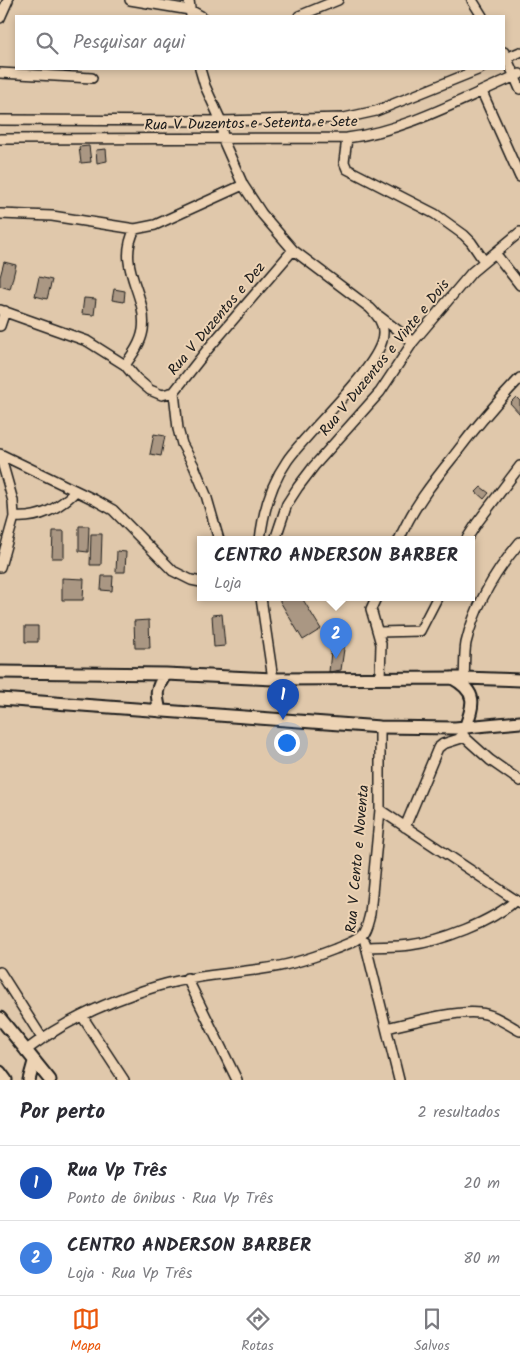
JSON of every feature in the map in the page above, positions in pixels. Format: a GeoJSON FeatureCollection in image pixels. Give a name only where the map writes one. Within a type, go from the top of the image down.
{"type":"FeatureCollection","features":[{"type":"Feature","properties":{"kind":"main road"},"geometry":{"type":"LineString","coordinates":[[0,672],[166,674],[273,679],[458,678],[520,680]]}},
{"type":"Feature","properties":{"kind":"main road"},"geometry":{"type":"LineString","coordinates":[[160,711],[156,694],[166,674]]}},
{"type":"Feature","properties":{"kind":"main road"},"geometry":{"type":"LineString","coordinates":[[458,678],[468,689],[473,703],[462,731]]}},
{"type":"Feature","properties":{"kind":"main road"},"geometry":{"type":"LineString","coordinates":[[0,699],[462,731],[520,722]]}},
{"type":"Feature","properties":{"kind":"main road"},"geometry":{"type":"LineString","coordinates":[[0,1018],[50,1080]]}},
{"type":"Feature","properties":{"kind":"main road"},"geometry":{"type":"LineString","coordinates":[[29,1080],[34,1062]]}},
{"type":"Feature","properties":{"kind":"main road"},"geometry":{"type":"LineString","coordinates":[[0,1072],[6,1080]]}},
{"type":"Feature","properties":{"kind":"street"},"geometry":{"type":"LineString","coordinates":[[0,18],[8,0]]}},
{"type":"Feature","properties":{"kind":"street"},"geometry":{"type":"LineString","coordinates":[[130,0],[190,13],[189,0]]}},
{"type":"Feature","properties":{"kind":"street"},"geometry":{"type":"LineString","coordinates":[[301,15],[338,0]]}},
{"type":"Feature","properties":{"kind":"street"},"geometry":{"type":"LineString","coordinates":[[472,0],[481,15]]}},
{"type":"Feature","properties":{"kind":"street"},"geometry":{"type":"LineString","coordinates":[[520,52],[505,56],[518,76],[520,90]]}},
{"type":"Feature","properties":{"kind":"street"},"geometry":{"type":"LineString","coordinates":[[200,70],[205,86],[221,121],[223,140],[243,185],[262,214],[293,250],[413,342]]}},
{"type":"Feature","properties":{"kind":"street"},"geometry":{"type":"LineString","coordinates":[[0,120],[221,121],[344,118],[361,116],[376,111],[478,70]]}},
{"type":"Feature","properties":{"kind":"street"},"geometry":{"type":"LineString","coordinates":[[0,73],[92,78]]}},
{"type":"Feature","properties":{"kind":"street","name":"Rua V Duzentos e Setenta e Sete"},"geometry":{"type":"LineString","coordinates":[[0,140],[347,138],[383,132],[518,76]]}},
{"type":"Feature","properties":{"kind":"street"},"geometry":{"type":"LineString","coordinates":[[482,92],[520,177]]}},
{"type":"Feature","properties":{"kind":"street"},"geometry":{"type":"LineString","coordinates":[[347,138],[344,162],[347,169],[435,214],[464,235],[484,261]]}},
{"type":"Feature","properties":{"kind":"street"},"geometry":{"type":"LineString","coordinates":[[0,214],[52,216],[136,229],[155,225],[243,185]]}},
{"type":"Feature","properties":{"kind":"street"},"geometry":{"type":"LineString","coordinates":[[126,364],[138,346],[143,331],[143,318],[128,263],[131,237],[136,229]]}},
{"type":"Feature","properties":{"kind":"street","name":"Rua V Duzentos e Vinte e Dois"},"geometry":{"type":"LineString","coordinates":[[276,536],[287,504],[298,487],[380,392],[413,342],[472,272],[520,232]]}},
{"type":"Feature","properties":{"kind":"street","name":"Rua V Duzentos e Dez"},"geometry":{"type":"LineString","coordinates":[[3,311],[88,341],[126,364],[136,378],[150,390],[162,394],[174,392],[293,250]]}},
{"type":"Feature","properties":{"kind":"street"},"geometry":{"type":"LineString","coordinates":[[495,253],[520,285]]}},
{"type":"Feature","properties":{"kind":"street"},"geometry":{"type":"LineString","coordinates":[[0,326],[3,311]]}},
{"type":"Feature","properties":{"kind":"street"},"geometry":{"type":"LineString","coordinates":[[261,536],[269,496],[287,460],[369,368],[376,357],[384,336],[381,323],[376,314]]}},
{"type":"Feature","properties":{"kind":"street"},"geometry":{"type":"LineString","coordinates":[[401,536],[420,500],[482,420],[520,378]]}},
{"type":"Feature","properties":{"kind":"street"},"geometry":{"type":"LineString","coordinates":[[174,392],[178,429],[182,444],[206,495],[218,536]]}},
{"type":"Feature","properties":{"kind":"street"},"geometry":{"type":"LineString","coordinates":[[0,454],[113,510],[173,571],[197,581]]}},
{"type":"Feature","properties":{"kind":"street"},"geometry":{"type":"LineString","coordinates":[[0,454],[10,492],[14,517],[0,567]]}},
{"type":"Feature","properties":{"kind":"street"},"geometry":{"type":"LineString","coordinates":[[469,536],[520,466]]}},
{"type":"Feature","properties":{"kind":"street"},"geometry":{"type":"LineString","coordinates":[[14,517],[27,518],[42,514],[58,507],[76,491]]}},
{"type":"Feature","properties":{"kind":"street"},"geometry":{"type":"LineString","coordinates":[[458,678],[474,619],[485,593],[497,572],[520,542]]}},
{"type":"Feature","properties":{"kind":"street"},"geometry":{"type":"LineString","coordinates":[[261,601],[273,679]]}},
{"type":"Feature","properties":{"kind":"street"},"geometry":{"type":"LineString","coordinates":[[375,601],[371,609],[381,644],[380,678]]}},
{"type":"Feature","properties":{"kind":"street"},"geometry":{"type":"LineString","coordinates":[[379,632],[420,631],[435,601]]}},
{"type":"Feature","properties":{"kind":"street","name":"Rua V Cento e Noventa"},"geometry":{"type":"LineString","coordinates":[[380,726],[380,810],[370,914],[367,927],[362,935],[367,947],[400,1080]]}},
{"type":"Feature","properties":{"kind":"street"},"geometry":{"type":"LineString","coordinates":[[404,827],[438,748],[462,731],[490,760],[520,781]]}},
{"type":"Feature","properties":{"kind":"street"},"geometry":{"type":"LineString","coordinates":[[367,947],[408,946],[429,942],[486,920],[518,902],[380,810]]}},
{"type":"Feature","properties":{"kind":"street"},"geometry":{"type":"LineString","coordinates":[[25,1051],[42,1038],[82,1016],[157,986],[187,978],[265,969],[288,964],[322,954],[352,942],[362,935]]}},
{"type":"Feature","properties":{"kind":"street"},"geometry":{"type":"LineString","coordinates":[[0,972],[42,1038]]}},
{"type":"Feature","properties":{"kind":"street"},"geometry":{"type":"LineString","coordinates":[[187,978],[237,1080]]}},
{"type":"Feature","properties":{"kind":"street"},"geometry":{"type":"LineString","coordinates":[[387,1028],[451,1015],[480,1013],[487,1014],[520,1030]]}},
{"type":"Feature","properties":{"kind":"street"},"geometry":{"type":"LineString","coordinates":[[82,1016],[124,1080]]}},
{"type":"Feature","properties":{"kind":"building"},"geometry":{"type":"Polygon","coordinates":[[[89,146],[91,162],[81,163],[79,147],[89,146]]]}},
{"type":"Feature","properties":{"kind":"building"},"geometry":{"type":"Polygon","coordinates":[[[106,149],[107,161],[97,163],[96,150],[106,149]]]}},
{"type":"Feature","properties":{"kind":"building"},"geometry":{"type":"Polygon","coordinates":[[[4,262],[16,265],[10,289],[0,286],[4,262]]]}},
{"type":"Feature","properties":{"kind":"building"},"geometry":{"type":"Polygon","coordinates":[[[39,277],[52,280],[47,299],[35,296],[39,277]]]}},
{"type":"Feature","properties":{"kind":"building"},"geometry":{"type":"Polygon","coordinates":[[[114,289],[125,291],[124,302],[112,300],[114,289]]]}},
{"type":"Feature","properties":{"kind":"building"},"geometry":{"type":"Polygon","coordinates":[[[84,298],[96,299],[94,315],[82,314],[84,298]]]}},
{"type":"Feature","properties":{"kind":"building"},"geometry":{"type":"Polygon","coordinates":[[[516,397],[520,401],[520,414],[510,403],[516,397]]]}},
{"type":"Feature","properties":{"kind":"building"},"geometry":{"type":"Polygon","coordinates":[[[154,434],[165,436],[161,456],[150,454],[154,434]]]}},
{"type":"Feature","properties":{"kind":"building"},"geometry":{"type":"Polygon","coordinates":[[[481,487],[489,493],[484,499],[476,492],[481,487]]]}},
{"type":"Feature","properties":{"kind":"building"},"geometry":{"type":"Polygon","coordinates":[[[79,526],[89,526],[88,552],[79,551],[79,526]]]}},
{"type":"Feature","properties":{"kind":"building"},"geometry":{"type":"Polygon","coordinates":[[[53,531],[64,531],[64,558],[52,558],[53,531]]]}},
{"type":"Feature","properties":{"kind":"building"},"geometry":{"type":"Polygon","coordinates":[[[91,534],[102,534],[101,565],[90,565],[91,534]]]}},
{"type":"Feature","properties":{"kind":"building"},"geometry":{"type":"Polygon","coordinates":[[[117,551],[126,552],[125,572],[116,572],[117,551]]]}},
{"type":"Feature","properties":{"kind":"building"},"geometry":{"type":"Polygon","coordinates":[[[102,576],[113,576],[112,591],[101,590],[102,576]]]}},
{"type":"Feature","properties":{"kind":"building"},"geometry":{"type":"Polygon","coordinates":[[[62,578],[84,579],[83,600],[62,600],[62,578]]]}},
{"type":"Feature","properties":{"kind":"building"},"geometry":{"type":"Polygon","coordinates":[[[280,601],[304,601],[321,629],[303,640],[280,601]]]}},
{"type":"Feature","properties":{"kind":"building"},"geometry":{"type":"Polygon","coordinates":[[[222,614],[225,646],[214,647],[212,615],[222,614]]]}},
{"type":"Feature","properties":{"kind":"building"},"geometry":{"type":"Polygon","coordinates":[[[149,620],[150,648],[135,648],[134,621],[149,620]]]}},
{"type":"Feature","properties":{"kind":"building"},"geometry":{"type":"Polygon","coordinates":[[[25,626],[38,626],[38,642],[25,642],[25,626]]]}},
{"type":"Feature","properties":{"kind":"building"},"geometry":{"type":"Polygon","coordinates":[[[332,641],[345,642],[341,670],[329,672],[332,641]]]}},
{"type":"Feature","properties":{"kind":"place","name":"CENTRO ANDERSON BARBER"},"geometry":{"type":"Point","coordinates":[336,659]}},
{"type":"Feature","properties":{"kind":"place","name":"Rua Vp Três"},"geometry":{"type":"Point","coordinates":[283,720]}}]}
